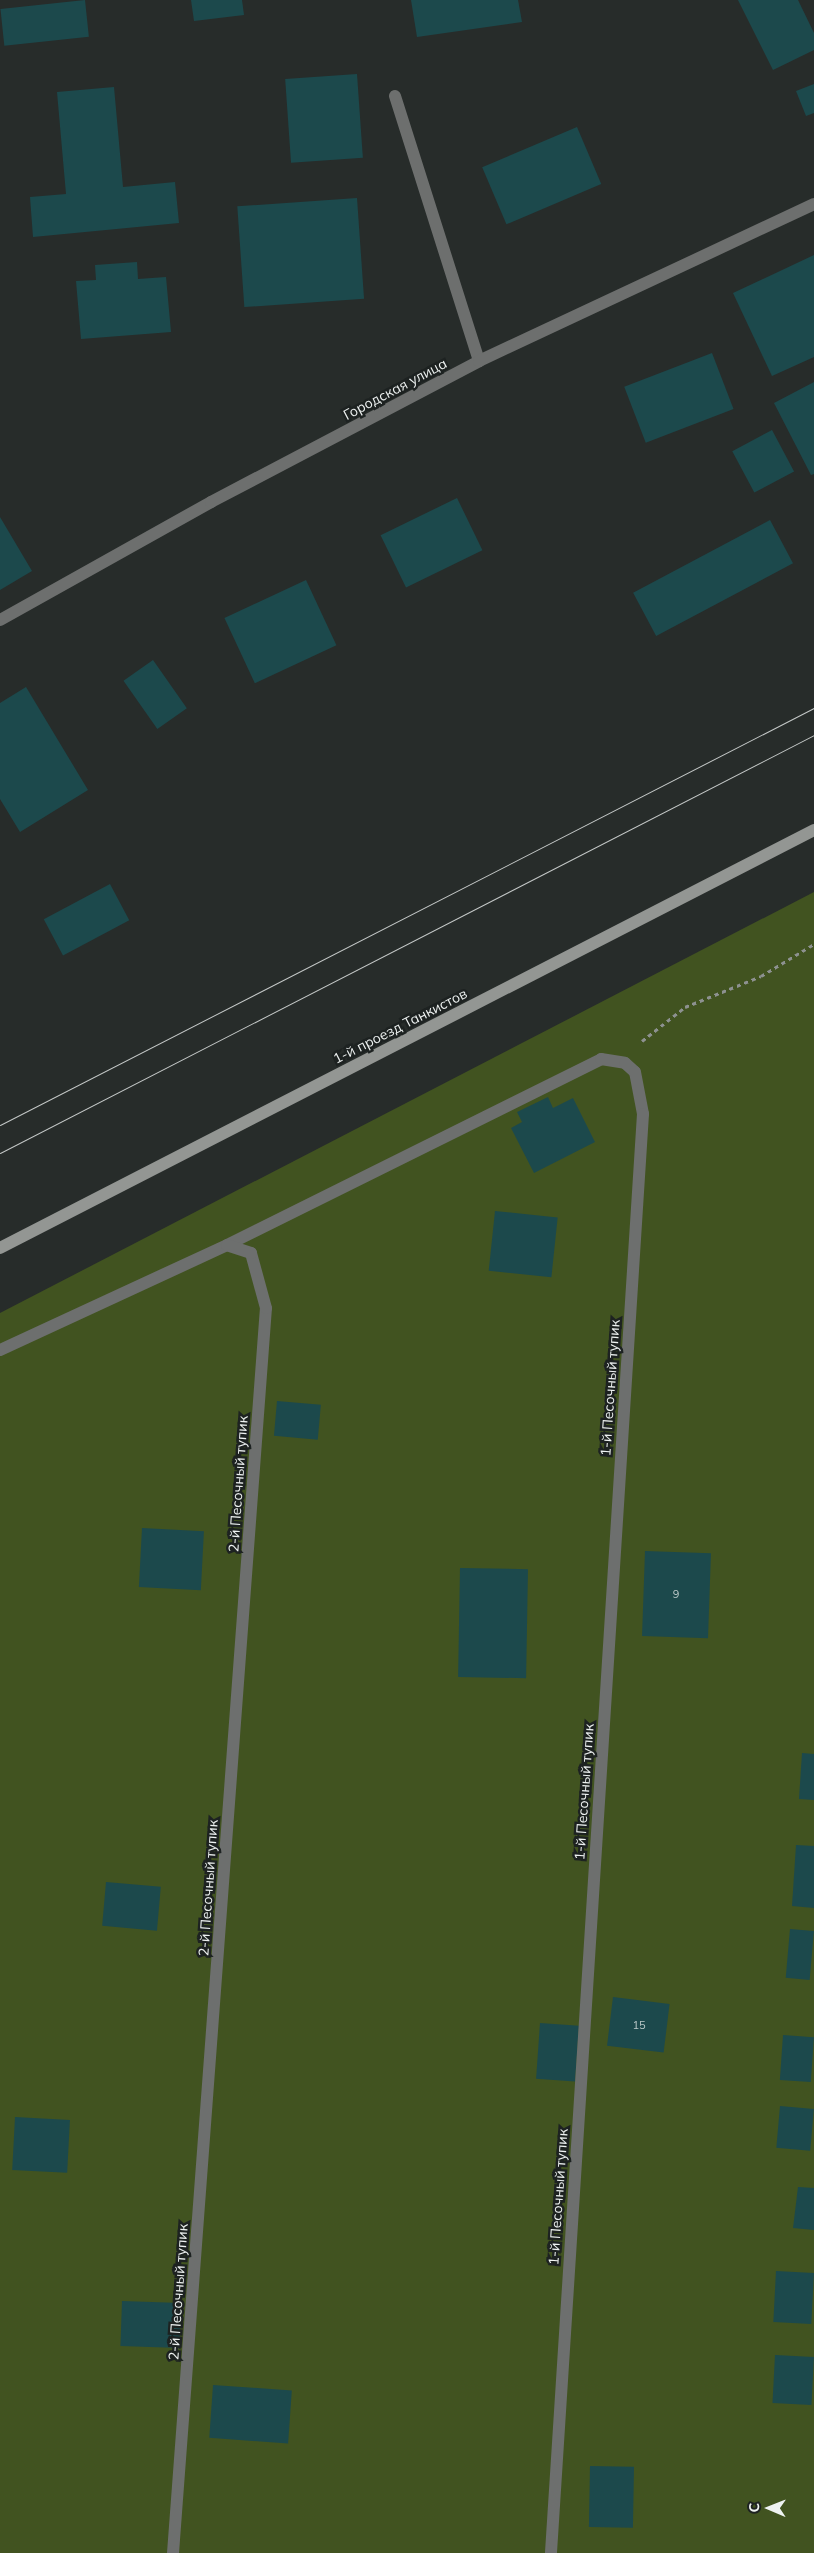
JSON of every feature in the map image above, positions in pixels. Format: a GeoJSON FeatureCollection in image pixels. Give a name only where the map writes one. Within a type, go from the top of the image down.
{"type":"FeatureCollection","features":[{"type":"Feature","properties":{"kind":"main road","name":"1-й проезд Танкистов"},"geometry":{"type":"LineString","coordinates":[[0,1248],[814,830]]}},
{"type":"Feature","properties":{"kind":"street"},"geometry":{"type":"LineString","coordinates":[[395,96],[480,361]]}},
{"type":"Feature","properties":{"kind":"street","name":"Городская улица"},"geometry":{"type":"LineString","coordinates":[[0,620],[211,502],[480,361],[814,204]]}},
{"type":"Feature","properties":{"kind":"street"},"geometry":{"type":"LineString","coordinates":[[0,1350],[227,1245],[601,1059],[625,1063]]}},
{"type":"Feature","properties":{"kind":"street","name":"1-й Песочный тупик"},"geometry":{"type":"LineString","coordinates":[[551,2553],[643,1114],[635,1072],[625,1063]]}},
{"type":"Feature","properties":{"kind":"street","name":"2-й Песочный тупик"},"geometry":{"type":"LineString","coordinates":[[173,2553],[266,1308],[251,1253],[227,1245]]}},
{"type":"Feature","properties":{"kind":"path"},"geometry":{"type":"LineString","coordinates":[[625,1063],[643,1040],[685,1007],[761,976],[814,944]]}},
{"type":"Feature","properties":{"kind":"green space"},"geometry":{"type":"Polygon","coordinates":[[[814,892],[814,2553],[0,2553],[0,1313],[814,892]]]}},
{"type":"Feature","properties":{"kind":"building"},"geometry":{"type":"Polygon","coordinates":[[[85,0],[89,37],[4,46],[0,9],[85,0]]]}},
{"type":"Feature","properties":{"kind":"building"},"geometry":{"type":"Polygon","coordinates":[[[191,0],[242,0],[244,15],[194,21],[191,0]]]}},
{"type":"Feature","properties":{"kind":"building"},"geometry":{"type":"Polygon","coordinates":[[[411,0],[518,0],[522,22],[417,37],[411,0]]]}},
{"type":"Feature","properties":{"kind":"building"},"geometry":{"type":"Polygon","coordinates":[[[738,0],[798,0],[814,33],[814,50],[773,70],[738,0]]]}},
{"type":"Feature","properties":{"kind":"building"},"geometry":{"type":"Polygon","coordinates":[[[357,74],[363,158],[291,163],[285,79],[357,74]]]}},
{"type":"Feature","properties":{"kind":"building"},"geometry":{"type":"Polygon","coordinates":[[[814,84],[814,113],[806,116],[796,91],[814,84]]]}},
{"type":"Feature","properties":{"kind":"building"},"geometry":{"type":"Polygon","coordinates":[[[114,87],[123,187],[175,182],[179,223],[33,237],[30,197],[66,194],[57,92],[114,87]]]}},
{"type":"Feature","properties":{"kind":"building"},"geometry":{"type":"Polygon","coordinates":[[[577,127],[601,184],[506,224],[482,167],[577,127]]]}},
{"type":"Feature","properties":{"kind":"building"},"geometry":{"type":"Polygon","coordinates":[[[357,198],[364,299],[244,307],[237,206],[357,198]]]}},
{"type":"Feature","properties":{"kind":"building"},"geometry":{"type":"Polygon","coordinates":[[[814,255],[814,357],[772,376],[733,293],[814,255]]]}},
{"type":"Feature","properties":{"kind":"building"},"geometry":{"type":"Polygon","coordinates":[[[137,262],[138,279],[166,277],[171,332],[81,339],[76,281],[96,280],[95,265],[137,262]]]}},
{"type":"Feature","properties":{"kind":"building"},"geometry":{"type":"Polygon","coordinates":[[[712,353],[734,409],[646,443],[624,387],[712,353]]]}},
{"type":"Feature","properties":{"kind":"building"},"geometry":{"type":"Polygon","coordinates":[[[814,382],[814,474],[811,475],[774,403],[814,382]]]}},
{"type":"Feature","properties":{"kind":"building"},"geometry":{"type":"Polygon","coordinates":[[[772,430],[794,471],[754,493],[732,451],[772,430]]]}},
{"type":"Feature","properties":{"kind":"building"},"geometry":{"type":"Polygon","coordinates":[[[457,498],[482,550],[406,587],[381,535],[457,498]]]}},
{"type":"Feature","properties":{"kind":"building"},"geometry":{"type":"Polygon","coordinates":[[[0,517],[32,571],[0,590],[0,517]]]}},
{"type":"Feature","properties":{"kind":"building"},"geometry":{"type":"Polygon","coordinates":[[[770,520],[793,563],[656,636],[633,593],[770,520]]]}},
{"type":"Feature","properties":{"kind":"building"},"geometry":{"type":"Polygon","coordinates":[[[306,580],[336,645],[255,683],[224,618],[306,580]]]}},
{"type":"Feature","properties":{"kind":"building"},"geometry":{"type":"Polygon","coordinates":[[[153,660],[187,708],[157,729],[124,681],[153,660]]]}},
{"type":"Feature","properties":{"kind":"building"},"geometry":{"type":"Polygon","coordinates":[[[26,687],[88,790],[20,832],[0,799],[0,703],[26,687]]]}},
{"type":"Feature","properties":{"kind":"building"},"geometry":{"type":"Polygon","coordinates":[[[110,884],[129,920],[63,955],[44,919],[110,884]]]}},
{"type":"Feature","properties":{"kind":"building"},"geometry":{"type":"Polygon","coordinates":[[[548,1097],[553,1108],[573,1098],[595,1142],[534,1173],[511,1128],[522,1122],[517,1112],[548,1097]]]}},
{"type":"Feature","properties":{"kind":"building"},"geometry":{"type":"Polygon","coordinates":[[[495,1211],[558,1218],[551,1277],[489,1271],[495,1211]]]}},
{"type":"Feature","properties":{"kind":"building"},"geometry":{"type":"Polygon","coordinates":[[[277,1401],[321,1405],[318,1440],[274,1436],[277,1401]]]}},
{"type":"Feature","properties":{"kind":"building"},"geometry":{"type":"Polygon","coordinates":[[[142,1528],[204,1531],[201,1590],[139,1587],[142,1528]]]}},
{"type":"Feature","properties":{"kind":"building"},"geometry":{"type":"Polygon","coordinates":[[[645,1551],[711,1553],[708,1638],[642,1636],[645,1551]]]}},
{"type":"Feature","properties":{"kind":"building"},"geometry":{"type":"Polygon","coordinates":[[[460,1568],[528,1569],[526,1678],[458,1677],[460,1568]]]}},
{"type":"Feature","properties":{"kind":"building"},"geometry":{"type":"Polygon","coordinates":[[[802,1753],[814,1754],[814,1800],[799,1799],[802,1753]]]}},
{"type":"Feature","properties":{"kind":"building"},"geometry":{"type":"Polygon","coordinates":[[[796,1845],[814,1846],[814,1908],[792,1906],[796,1845]]]}},
{"type":"Feature","properties":{"kind":"building"},"geometry":{"type":"Polygon","coordinates":[[[106,1882],[161,1887],[157,1931],[102,1926],[106,1882]]]}},
{"type":"Feature","properties":{"kind":"building"},"geometry":{"type":"Polygon","coordinates":[[[790,1929],[814,1931],[810,1980],[786,1978],[790,1929]]]}},
{"type":"Feature","properties":{"kind":"building"},"geometry":{"type":"Polygon","coordinates":[[[613,1997],[670,2004],[664,2053],[607,2046],[613,1997]]]}},
{"type":"Feature","properties":{"kind":"building"},"geometry":{"type":"Polygon","coordinates":[[[540,2023],[579,2026],[575,2082],[536,2079],[540,2023]]]}},
{"type":"Feature","properties":{"kind":"building"},"geometry":{"type":"Polygon","coordinates":[[[783,2035],[814,2037],[811,2082],[780,2080],[783,2035]]]}},
{"type":"Feature","properties":{"kind":"building"},"geometry":{"type":"Polygon","coordinates":[[[780,2106],[814,2109],[810,2151],[776,2148],[780,2106]]]}},
{"type":"Feature","properties":{"kind":"building"},"geometry":{"type":"Polygon","coordinates":[[[15,2117],[70,2120],[67,2173],[12,2170],[15,2117]]]}},
{"type":"Feature","properties":{"kind":"building"},"geometry":{"type":"Polygon","coordinates":[[[798,2187],[814,2188],[814,2230],[793,2228],[798,2187]]]}},
{"type":"Feature","properties":{"kind":"building"},"geometry":{"type":"Polygon","coordinates":[[[776,2271],[814,2273],[811,2324],[773,2322],[776,2271]]]}},
{"type":"Feature","properties":{"kind":"building"},"geometry":{"type":"Polygon","coordinates":[[[122,2301],[181,2303],[179,2348],[120,2346],[122,2301]]]}},
{"type":"Feature","properties":{"kind":"building"},"geometry":{"type":"Polygon","coordinates":[[[775,2355],[814,2357],[811,2405],[772,2403],[775,2355]]]}},
{"type":"Feature","properties":{"kind":"building"},"geometry":{"type":"Polygon","coordinates":[[[213,2385],[292,2391],[288,2443],[209,2438],[213,2385]]]}},
{"type":"Feature","properties":{"kind":"building"},"geometry":{"type":"Polygon","coordinates":[[[590,2466],[634,2467],[633,2528],[589,2527],[590,2466]]]}},
{"type":"Feature","properties":{"kind":"tram line"},"geometry":{"type":"LineString","coordinates":[[0,1125],[814,708]]}},
{"type":"Feature","properties":{"kind":"tram line"},"geometry":{"type":"LineString","coordinates":[[0,1153],[814,735]]}}]}
